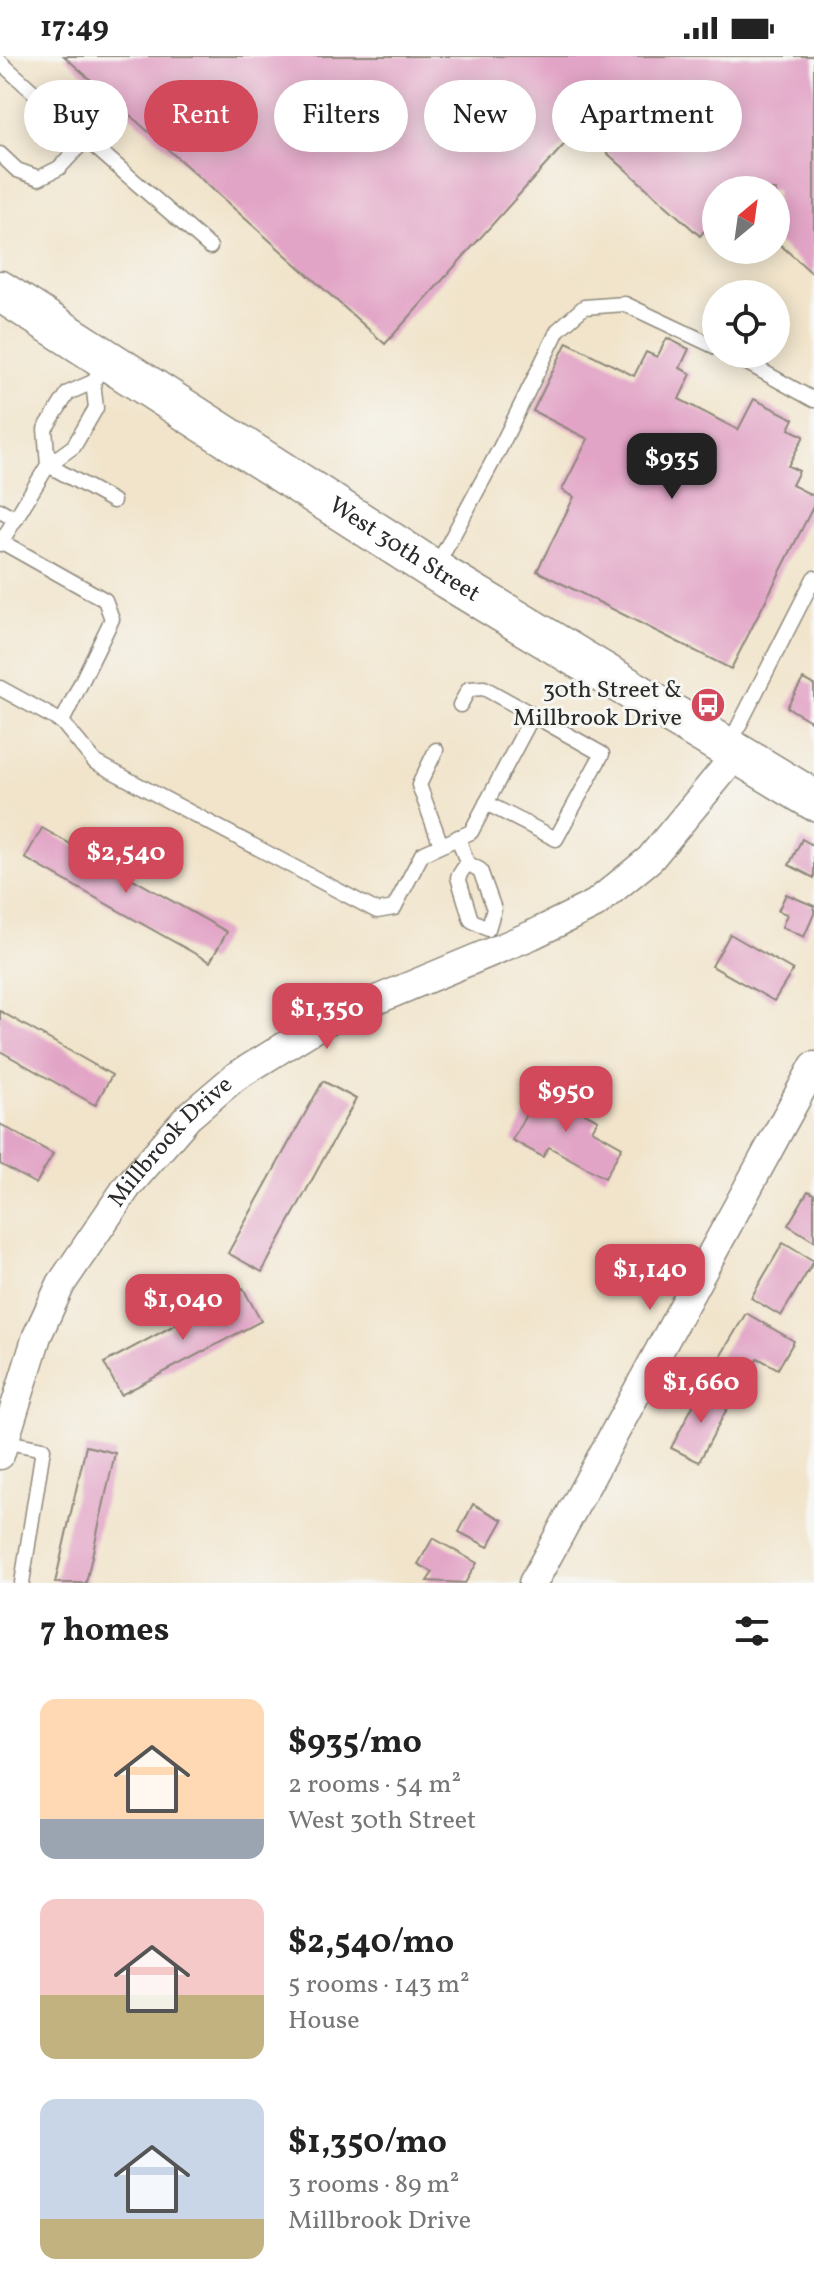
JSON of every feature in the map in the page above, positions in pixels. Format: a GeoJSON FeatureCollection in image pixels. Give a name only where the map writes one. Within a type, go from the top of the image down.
{"type":"FeatureCollection","features":[{"type":"Feature","properties":{"kind":"street","name":"West 30th Street"},"geometry":{"type":"LineString","coordinates":[[0,291],[100,371],[814,800]]}},
{"type":"Feature","properties":{"kind":"street","name":"Millbrook Drive"},"geometry":{"type":"LineString","coordinates":[[1,1448],[37,1336],[61,1284],[127,1187],[188,1117],[235,1077],[326,1021],[492,940],[595,904],[650,859],[731,752]]}},
{"type":"Feature","properties":{"kind":"street"},"geometry":{"type":"LineString","coordinates":[[533,1583],[814,1066]]}},
{"type":"Feature","properties":{"kind":"lane"},"geometry":{"type":"LineString","coordinates":[[0,62],[24,83]]}},
{"type":"Feature","properties":{"kind":"lane"},"geometry":{"type":"LineString","coordinates":[[0,154],[17,170],[39,178],[59,168],[74,152]]}},
{"type":"Feature","properties":{"kind":"lane"},"geometry":{"type":"LineString","coordinates":[[101,152],[210,247]]}},
{"type":"Feature","properties":{"kind":"lane"},"geometry":{"type":"LineString","coordinates":[[434,570],[500,448],[558,330],[584,307],[625,304],[702,340]]}},
{"type":"Feature","properties":{"kind":"lane"},"geometry":{"type":"LineString","coordinates":[[756,368],[814,400]]}},
{"type":"Feature","properties":{"kind":"lane"},"geometry":{"type":"LineString","coordinates":[[48,465],[45,429],[68,393],[100,371]]}},
{"type":"Feature","properties":{"kind":"lane"},"geometry":{"type":"LineString","coordinates":[[62,722],[112,619],[105,600],[1,543],[48,465],[74,446],[96,408],[100,371]]}},
{"type":"Feature","properties":{"kind":"lane"},"geometry":{"type":"LineString","coordinates":[[48,465],[113,501]]}},
{"type":"Feature","properties":{"kind":"lane"},"geometry":{"type":"LineString","coordinates":[[0,510],[16,519]]}},
{"type":"Feature","properties":{"kind":"lane"},"geometry":{"type":"LineString","coordinates":[[731,752],[814,578]]}},
{"type":"Feature","properties":{"kind":"lane"},"geometry":{"type":"LineString","coordinates":[[0,688],[62,722],[95,762],[377,911],[394,908],[422,854],[471,832],[533,715]]}},
{"type":"Feature","properties":{"kind":"lane"},"geometry":{"type":"LineString","coordinates":[[460,705],[469,689],[484,688],[602,754],[556,839],[486,803]]}},
{"type":"Feature","properties":{"kind":"lane"},"geometry":{"type":"LineString","coordinates":[[436,750],[419,785],[441,845]]}},
{"type":"Feature","properties":{"kind":"lane"},"geometry":{"type":"LineString","coordinates":[[458,837],[467,863],[480,870],[494,909],[492,940]]}},
{"type":"Feature","properties":{"kind":"lane"},"geometry":{"type":"LineString","coordinates":[[467,863],[458,877],[471,920],[492,940]]}},
{"type":"Feature","properties":{"kind":"lane"},"geometry":{"type":"LineString","coordinates":[[1,1448],[43,1449],[22,1583]]}},
{"type":"Feature","properties":{"kind":"building"},"geometry":{"type":"Polygon","coordinates":[[[64,56],[814,56],[814,275],[790,254],[790,176],[702,176],[700,236],[606,152],[742,152],[742,80],[552,80],[552,152],[557,152],[385,344],[171,152],[258,152],[258,80],[144,80],[144,128],[128,113],[128,80],[91,80],[64,56]]]}},
{"type":"Feature","properties":{"kind":"building"},"geometry":{"type":"Polygon","coordinates":[[[667,338],[689,349],[680,368],[691,374],[679,399],[738,430],[754,399],[794,419],[789,429],[804,436],[788,466],[799,471],[792,485],[814,496],[814,505],[731,669],[537,571],[574,497],[562,490],[588,439],[533,411],[567,342],[634,376],[646,352],[657,357],[667,338]]]}},
{"type":"Feature","properties":{"kind":"building"},"geometry":{"type":"Polygon","coordinates":[[[803,679],[814,685],[814,723],[787,707],[803,679]]]}},
{"type":"Feature","properties":{"kind":"building"},"geometry":{"type":"Polygon","coordinates":[[[42,828],[227,932],[210,962],[25,858],[42,828]]]}},
{"type":"Feature","properties":{"kind":"building"},"geometry":{"type":"Polygon","coordinates":[[[802,839],[814,846],[814,878],[789,865],[802,839]]]}},
{"type":"Feature","properties":{"kind":"building"},"geometry":{"type":"Polygon","coordinates":[[[786,894],[814,906],[814,914],[804,937],[782,927],[787,914],[778,911],[786,894]]]}},
{"type":"Feature","properties":{"kind":"building"},"geometry":{"type":"Polygon","coordinates":[[[730,934],[793,970],[774,1001],[712,966],[730,934]]]}},
{"type":"Feature","properties":{"kind":"building"},"geometry":{"type":"Polygon","coordinates":[[[0,1011],[112,1075],[95,1105],[0,1051],[0,1011]]]}},
{"type":"Feature","properties":{"kind":"building"},"geometry":{"type":"Polygon","coordinates":[[[323,1081],[356,1099],[262,1272],[228,1253],[323,1081]]]}},
{"type":"Feature","properties":{"kind":"building"},"geometry":{"type":"Polygon","coordinates":[[[540,1089],[598,1120],[592,1130],[622,1147],[605,1178],[549,1147],[543,1157],[512,1140],[540,1089]]]}},
{"type":"Feature","properties":{"kind":"building"},"geometry":{"type":"Polygon","coordinates":[[[0,1124],[53,1154],[36,1184],[0,1164],[0,1124]]]}},
{"type":"Feature","properties":{"kind":"building"},"geometry":{"type":"Polygon","coordinates":[[[808,1191],[814,1194],[814,1241],[788,1225],[808,1191]]]}},
{"type":"Feature","properties":{"kind":"building"},"geometry":{"type":"Polygon","coordinates":[[[783,1243],[814,1261],[781,1316],[751,1298],[783,1243]]]}},
{"type":"Feature","properties":{"kind":"building"},"geometry":{"type":"Polygon","coordinates":[[[243,1288],[261,1321],[121,1395],[104,1363],[243,1288]]]}},
{"type":"Feature","properties":{"kind":"building"},"geometry":{"type":"Polygon","coordinates":[[[746,1313],[794,1341],[778,1369],[758,1358],[746,1378],[717,1362],[746,1313]]]}},
{"type":"Feature","properties":{"kind":"building"},"geometry":{"type":"Polygon","coordinates":[[[702,1388],[730,1403],[699,1462],[671,1448],[702,1388]]]}},
{"type":"Feature","properties":{"kind":"building"},"geometry":{"type":"Polygon","coordinates":[[[86,1446],[115,1453],[86,1583],[55,1583],[86,1446]]]}},
{"type":"Feature","properties":{"kind":"building"},"geometry":{"type":"Polygon","coordinates":[[[473,1504],[503,1520],[488,1547],[459,1532],[473,1504]]]}},
{"type":"Feature","properties":{"kind":"building"},"geometry":{"type":"Polygon","coordinates":[[[433,1538],[477,1563],[465,1583],[427,1581],[433,1572],[418,1564],[433,1538]]]}},
{"type":"Feature","properties":{"kind":"place","name":"30th Street & Millbrook Drive"},"geometry":{"type":"Point","coordinates":[708,705]}}]}
